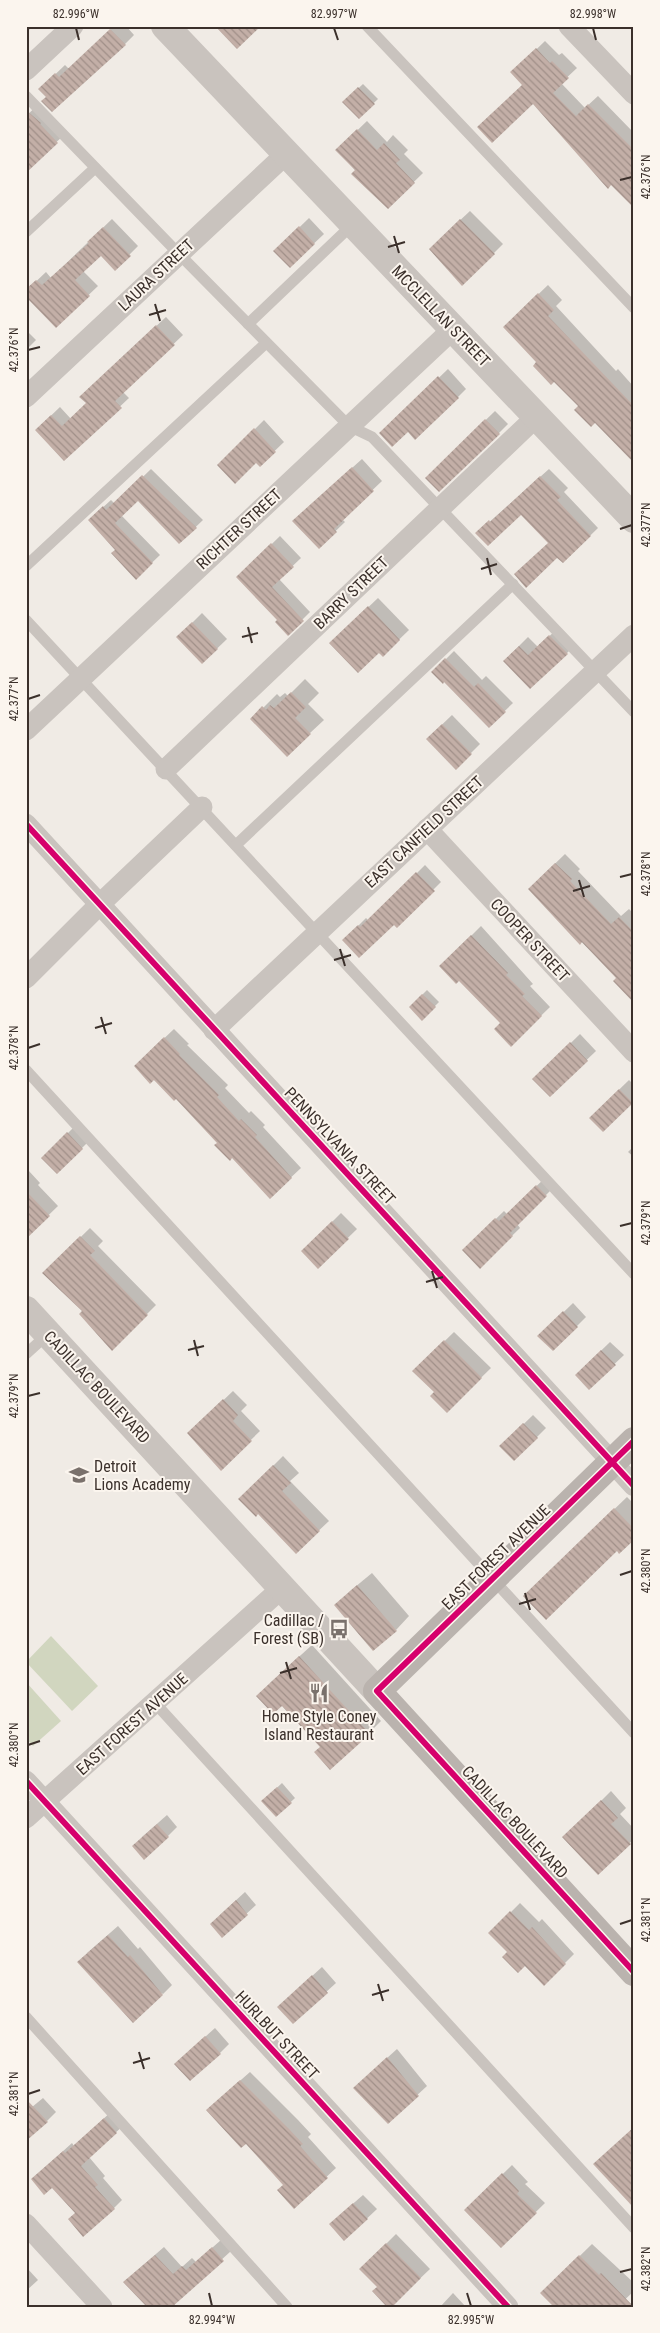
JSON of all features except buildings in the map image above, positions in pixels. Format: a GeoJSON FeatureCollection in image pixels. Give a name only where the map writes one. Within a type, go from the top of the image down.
{"type":"FeatureCollection","features":[{"type":"Feature","properties":{"kind":"main road","name":"EAST FOREST AVENUE"},"geometry":{"type":"LineString","coordinates":[[377,1692],[634,1441]]}},
{"type":"Feature","properties":{"kind":"main road","name":"CADILLAC BOULEVARD"},"geometry":{"type":"LineString","coordinates":[[377,1692],[634,1972]]}},
{"type":"Feature","properties":{"kind":"street"},"geometry":{"type":"LineString","coordinates":[[26,70],[73,26]]}},
{"type":"Feature","properties":{"kind":"street","name":"MCCLELLAN STREET"},"geometry":{"type":"LineString","coordinates":[[165,26],[634,519]]}},
{"type":"Feature","properties":{"kind":"street"},"geometry":{"type":"LineString","coordinates":[[569,26],[634,94]]}},
{"type":"Feature","properties":{"kind":"street","name":"LAURA STREET"},"geometry":{"type":"LineString","coordinates":[[26,397],[286,154]]}},
{"type":"Feature","properties":{"kind":"street","name":"RICHTER STREET"},"geometry":{"type":"LineString","coordinates":[[26,730],[452,329]]}},
{"type":"Feature","properties":{"kind":"street","name":"BARRY STREET"},"geometry":{"type":"LineString","coordinates":[[166,769],[536,417]]}},
{"type":"Feature","properties":{"kind":"street","name":"EAST CANFIELD STREET"},"geometry":{"type":"LineString","coordinates":[[214,1030],[634,635]]}},
{"type":"Feature","properties":{"kind":"street"},"geometry":{"type":"LineString","coordinates":[[26,978],[100,904],[202,808]]}},
{"type":"Feature","properties":{"kind":"street","name":"PENNSYLVANIA STREET"},"geometry":{"type":"LineString","coordinates":[[26,824],[634,1486]]}},
{"type":"Feature","properties":{"kind":"street","name":"COOPER STREET"},"geometry":{"type":"LineString","coordinates":[[427,829],[634,1052]]}},
{"type":"Feature","properties":{"kind":"street","name":"CADILLAC BOULEVARD"},"geometry":{"type":"LineString","coordinates":[[26,1310],[377,1692]]}},
{"type":"Feature","properties":{"kind":"street","name":"EAST FOREST AVENUE"},"geometry":{"type":"LineString","coordinates":[[26,1818],[282,1588]]}},
{"type":"Feature","properties":{"kind":"street","name":"HURLBUT STREET"},"geometry":{"type":"LineString","coordinates":[[26,1782],[508,2307]]}},
{"type":"Feature","properties":{"kind":"street"},"geometry":{"type":"LineString","coordinates":[[26,2224],[102,2307]]}},
{"type":"Feature","properties":{"kind":"lane"},"geometry":{"type":"LineString","coordinates":[[367,26],[634,308]]}},
{"type":"Feature","properties":{"kind":"lane"},"geometry":{"type":"LineString","coordinates":[[26,96],[349,426],[372,437],[634,712]]}},
{"type":"Feature","properties":{"kind":"lane"},"geometry":{"type":"LineString","coordinates":[[26,232],[95,168]]}},
{"type":"Feature","properties":{"kind":"lane"},"geometry":{"type":"LineString","coordinates":[[248,324],[353,224]]}},
{"type":"Feature","properties":{"kind":"lane"},"geometry":{"type":"LineString","coordinates":[[26,566],[266,343]]}},
{"type":"Feature","properties":{"kind":"lane"},"geometry":{"type":"LineString","coordinates":[[236,845],[513,584]]}},
{"type":"Feature","properties":{"kind":"lane"},"geometry":{"type":"LineString","coordinates":[[26,620],[634,1274]]}},
{"type":"Feature","properties":{"kind":"lane"},"geometry":{"type":"LineString","coordinates":[[26,1070],[634,1733]]}},
{"type":"Feature","properties":{"kind":"lane"},"geometry":{"type":"LineString","coordinates":[[26,1354],[48,1334]]}},
{"type":"Feature","properties":{"kind":"lane"},"geometry":{"type":"LineString","coordinates":[[155,1703],[634,2228]]}},
{"type":"Feature","properties":{"kind":"lane"},"geometry":{"type":"LineString","coordinates":[[26,2017],[288,2307]]}},
{"type":"Feature","properties":{"kind":"green space"},"geometry":{"type":"Polygon","coordinates":[[[51,1636],[98,1686],[72,1711],[26,1662],[51,1636]]]}},
{"type":"Feature","properties":{"kind":"green space"},"geometry":{"type":"Polygon","coordinates":[[[26,1682],[61,1721],[33,1746],[26,1738],[26,1682]]]}},
{"type":"Feature","properties":{"kind":"cycle path"},"geometry":{"type":"LineString","coordinates":[[26,824],[634,1486]]}},
{"type":"Feature","properties":{"kind":"cycle path"},"geometry":{"type":"LineString","coordinates":[[634,1441],[377,1691],[634,1972]]}},
{"type":"Feature","properties":{"kind":"cycle path"},"geometry":{"type":"LineString","coordinates":[[26,1781],[508,2307]]}},
{"type":"Feature","properties":{"kind":"place","name":"Detroit Lions Academy"},"geometry":{"type":"Point","coordinates":[79,1475]}},
{"type":"Feature","properties":{"kind":"place","name":"Cadillac / Forest (SB)"},"geometry":{"type":"Point","coordinates":[339,1629]}},
{"type":"Feature","properties":{"kind":"place","name":"Home Style Coney Island Restaurant"},"geometry":{"type":"Point","coordinates":[319,1693]}}]}
